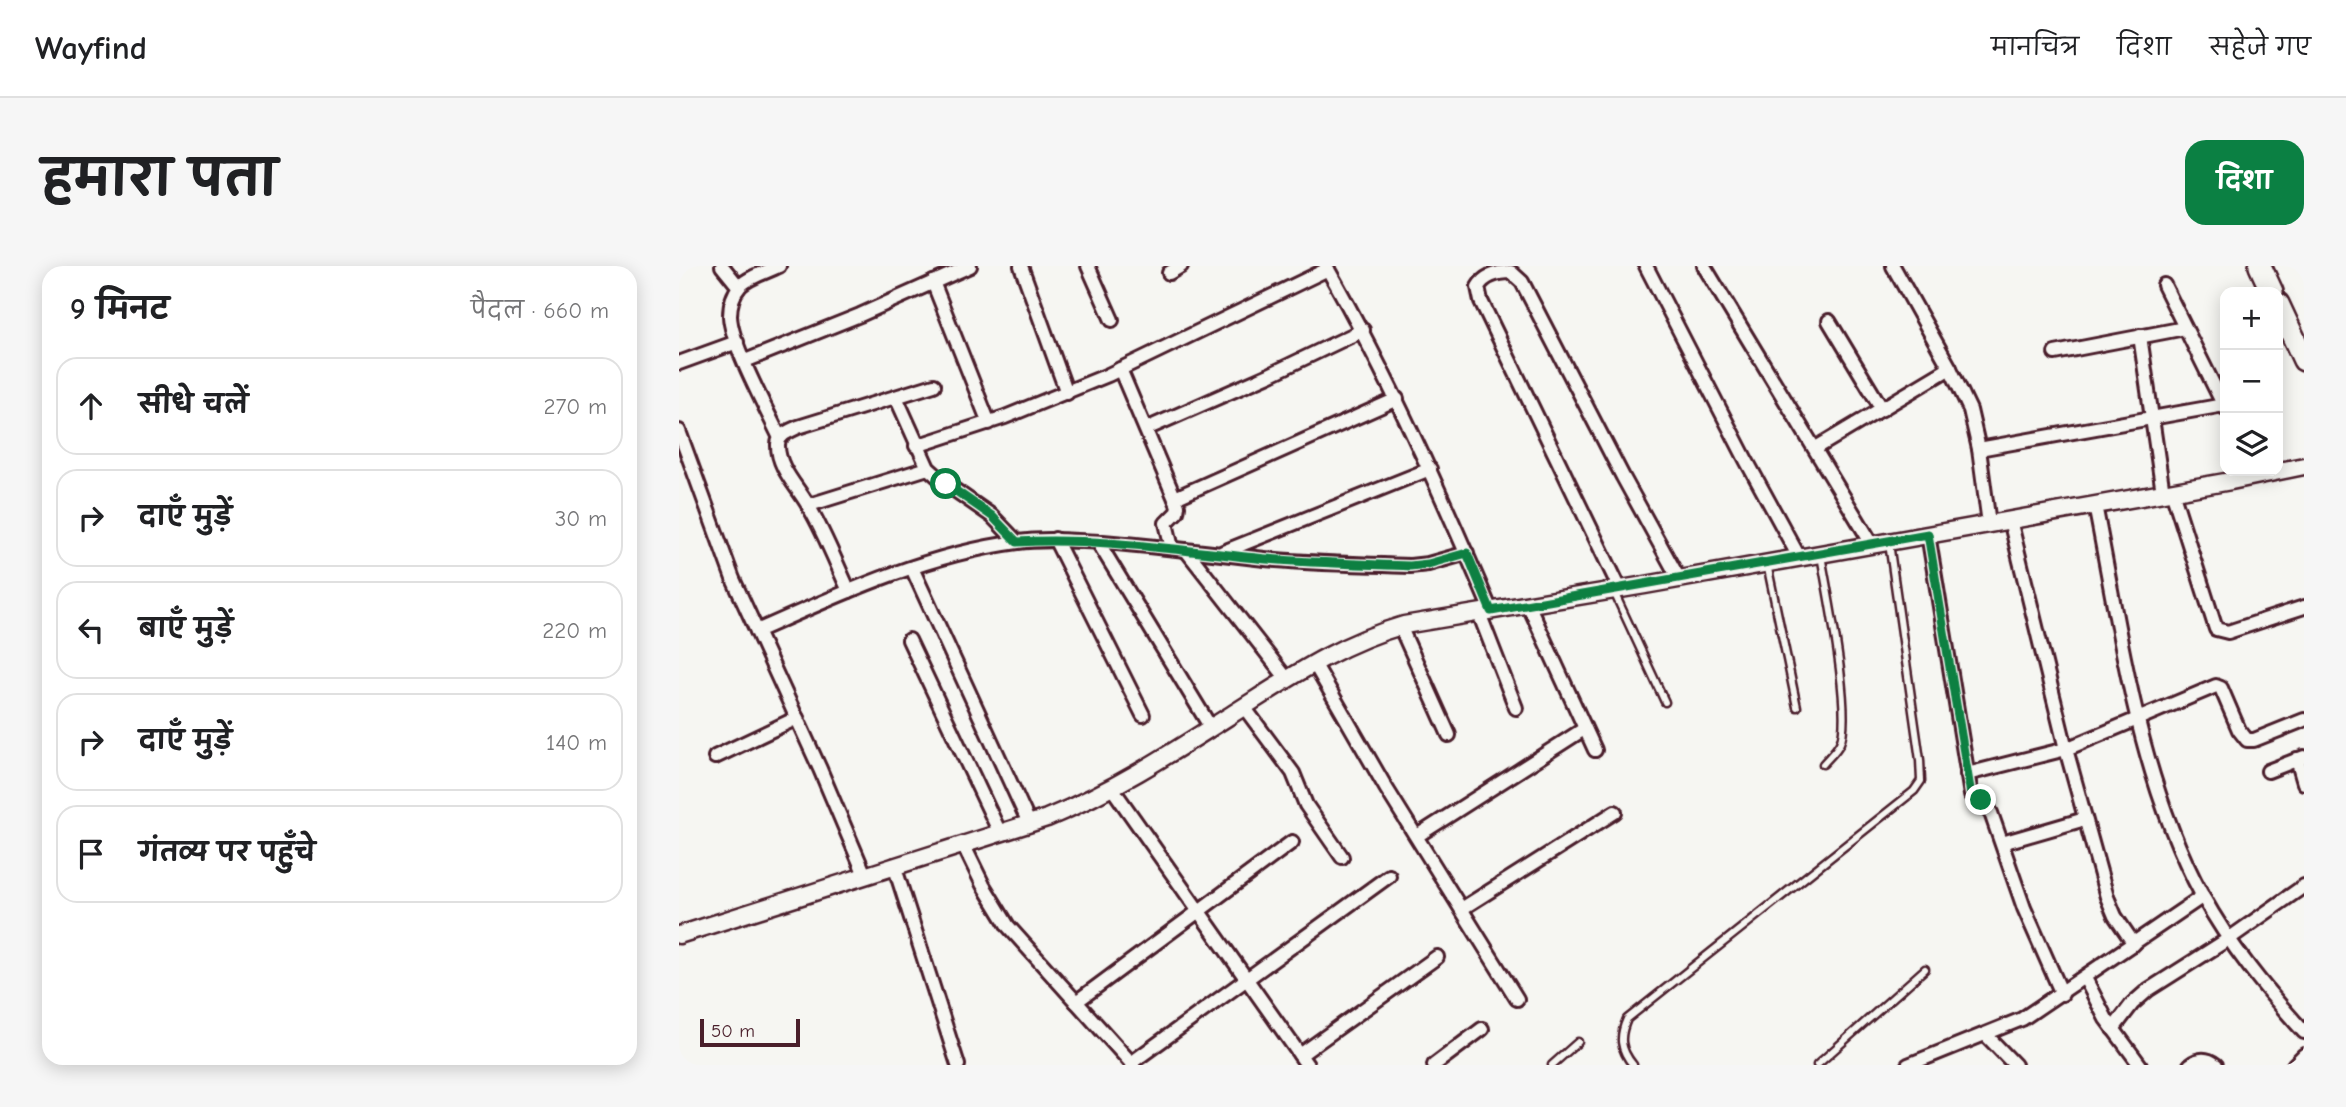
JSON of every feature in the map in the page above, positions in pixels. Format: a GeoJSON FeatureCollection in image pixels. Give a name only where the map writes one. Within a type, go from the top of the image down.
{"type":"FeatureCollection","features":[{"type":"Feature","properties":{"kind":"main road"},"geometry":{"type":"LineString","coordinates":[[2260,266],[2270,287]]}},
{"type":"Feature","properties":{"kind":"main road"},"geometry":{"type":"LineString","coordinates":[[2283,314],[2304,360]]}},
{"type":"Feature","properties":{"kind":"street"},"geometry":{"type":"LineString","coordinates":[[722,266],[739,287]]}},
{"type":"Feature","properties":{"kind":"street"},"geometry":{"type":"LineString","coordinates":[[779,266],[739,287],[732,300],[730,316],[737,342],[780,438]]}},
{"type":"Feature","properties":{"kind":"street"},"geometry":{"type":"LineString","coordinates":[[745,361],[970,266]]}},
{"type":"Feature","properties":{"kind":"street"},"geometry":{"type":"LineString","coordinates":[[1021,266],[1067,393]]}},
{"type":"Feature","properties":{"kind":"street"},"geometry":{"type":"LineString","coordinates":[[1088,266],[1112,320]]}},
{"type":"Feature","properties":{"kind":"street"},"geometry":{"type":"LineString","coordinates":[[1169,273],[1181,266]]}},
{"type":"Feature","properties":{"kind":"street"},"geometry":{"type":"LineString","coordinates":[[1646,266],[1746,460],[1800,557]]}},
{"type":"Feature","properties":{"kind":"street"},"geometry":{"type":"LineString","coordinates":[[1704,266],[1816,448],[1881,543]]}},
{"type":"Feature","properties":{"kind":"street"},"geometry":{"type":"LineString","coordinates":[[1893,266],[1950,368],[1970,410],[1979,449],[1989,524]]}},
{"type":"Feature","properties":{"kind":"street"},"geometry":{"type":"LineString","coordinates":[[916,446],[989,423],[1067,393],[1327,268],[1363,330],[1397,399],[1467,553],[1516,708]]}},
{"type":"Feature","properties":{"kind":"street"},"geometry":{"type":"LineString","coordinates":[[1617,590],[1481,301],[1478,287],[1490,275],[1511,272],[1522,282],[1679,579]]}},
{"type":"Feature","properties":{"kind":"street"},"geometry":{"type":"LineString","coordinates":[[933,282],[989,423]]}},
{"type":"Feature","properties":{"kind":"street"},"geometry":{"type":"LineString","coordinates":[[2164,285],[2220,399]]}},
{"type":"Feature","properties":{"kind":"street"},"geometry":{"type":"LineString","coordinates":[[1829,321],[1882,409]]}},
{"type":"Feature","properties":{"kind":"street"},"geometry":{"type":"LineString","coordinates":[[2055,354],[2185,327]]}},
{"type":"Feature","properties":{"kind":"street"},"geometry":{"type":"LineString","coordinates":[[1146,429],[1363,330]]}},
{"type":"Feature","properties":{"kind":"street"},"geometry":{"type":"LineString","coordinates":[[2140,336],[2152,418],[2167,492],[2216,629],[2228,632],[2304,607]]}},
{"type":"Feature","properties":{"kind":"street"},"geometry":{"type":"LineString","coordinates":[[679,363],[737,342]]}},
{"type":"Feature","properties":{"kind":"street"},"geometry":{"type":"LineString","coordinates":[[1816,448],[1950,368]]}},
{"type":"Feature","properties":{"kind":"street"},"geometry":{"type":"LineString","coordinates":[[1120,369],[1178,506],[1177,512],[1166,523],[1172,548]]}},
{"type":"Feature","properties":{"kind":"street"},"geometry":{"type":"LineString","coordinates":[[849,591],[809,505],[793,485],[783,464],[778,445],[780,438],[798,427],[934,385]]}},
{"type":"Feature","properties":{"kind":"street"},"geometry":{"type":"LineString","coordinates":[[896,397],[927,468],[992,516],[1017,542]]}},
{"type":"Feature","properties":{"kind":"street"},"geometry":{"type":"LineString","coordinates":[[1175,498],[1397,399]]}},
{"type":"Feature","properties":{"kind":"street"},"geometry":{"type":"LineString","coordinates":[[1979,449],[2220,408]]}},
{"type":"Feature","properties":{"kind":"street"},"geometry":{"type":"LineString","coordinates":[[679,430],[733,579],[865,875]]}},
{"type":"Feature","properties":{"kind":"street"},"geometry":{"type":"LineString","coordinates":[[2283,469],[2304,466]]}},
{"type":"Feature","properties":{"kind":"street"},"geometry":{"type":"LineString","coordinates":[[809,505],[927,468]]}},
{"type":"Feature","properties":{"kind":"street"},"geometry":{"type":"LineString","coordinates":[[1219,554],[1430,469]]}},
{"type":"Feature","properties":{"kind":"street"},"geometry":{"type":"LineString","coordinates":[[679,935],[1000,833],[1087,802],[1314,663],[1369,635],[1400,626],[1989,524],[2242,476]]}},
{"type":"Feature","properties":{"kind":"street"},"geometry":{"type":"LineString","coordinates":[[2095,505],[2140,719],[2160,794],[2178,842],[2203,896],[2230,938],[2265,988],[2304,1032]]}},
{"type":"Feature","properties":{"kind":"street"},"geometry":{"type":"LineString","coordinates":[[2010,520],[2066,749],[2107,897],[2115,916],[2134,944]]}},
{"type":"Feature","properties":{"kind":"street"},"geometry":{"type":"LineString","coordinates":[[1928,534],[1971,795],[1985,803],[2024,908],[2062,994]]}},
{"type":"Feature","properties":{"kind":"street"},"geometry":{"type":"LineString","coordinates":[[1055,540],[1143,715]]}},
{"type":"Feature","properties":{"kind":"street"},"geometry":{"type":"LineString","coordinates":[[757,631],[849,591],[912,568],[946,557],[1017,542],[1098,542],[1295,561],[1410,566],[1467,553]]}},
{"type":"Feature","properties":{"kind":"street"},"geometry":{"type":"LineString","coordinates":[[1098,542],[1211,728]]}},
{"type":"Feature","properties":{"kind":"street"},"geometry":{"type":"LineString","coordinates":[[1186,550],[1287,680]]}},
{"type":"Feature","properties":{"kind":"street"},"geometry":{"type":"LineString","coordinates":[[912,568],[1028,823]]}},
{"type":"Feature","properties":{"kind":"street"},"geometry":{"type":"LineString","coordinates":[[1528,604],[1595,750]]}},
{"type":"Feature","properties":{"kind":"street"},"geometry":{"type":"LineString","coordinates":[[1400,626],[1449,735]]}},
{"type":"Feature","properties":{"kind":"street"},"geometry":{"type":"LineString","coordinates":[[909,640],[1000,833]]}},
{"type":"Feature","properties":{"kind":"street"},"geometry":{"type":"LineString","coordinates":[[1314,663],[1517,999]]}},
{"type":"Feature","properties":{"kind":"street"},"geometry":{"type":"LineString","coordinates":[[1967,774],[2066,749],[2216,686],[2221,688],[2239,730],[2247,740],[2254,740],[2304,720]]}},
{"type":"Feature","properties":{"kind":"street"},"geometry":{"type":"LineString","coordinates":[[1244,707],[1293,772],[1306,805],[1342,857]]}},
{"type":"Feature","properties":{"kind":"street"},"geometry":{"type":"LineString","coordinates":[[715,757],[797,718]]}},
{"type":"Feature","properties":{"kind":"street"},"geometry":{"type":"LineString","coordinates":[[1417,836],[1584,729]]}},
{"type":"Feature","properties":{"kind":"street"},"geometry":{"type":"LineString","coordinates":[[2268,771],[2300,758],[2304,783]]}},
{"type":"Feature","properties":{"kind":"street"},"geometry":{"type":"LineString","coordinates":[[1112,788],[1304,1060],[1437,957]]}},
{"type":"Feature","properties":{"kind":"street"},"geometry":{"type":"LineString","coordinates":[[1463,908],[1615,812]]}},
{"type":"Feature","properties":{"kind":"street"},"geometry":{"type":"LineString","coordinates":[[2002,843],[2085,819]]}},
{"type":"Feature","properties":{"kind":"street"},"geometry":{"type":"LineString","coordinates":[[1076,1002],[1292,842]]}},
{"type":"Feature","properties":{"kind":"street"},"geometry":{"type":"LineString","coordinates":[[963,844],[996,909],[1008,926],[1132,1064],[1246,978],[1389,876]]}},
{"type":"Feature","properties":{"kind":"street"},"geometry":{"type":"LineString","coordinates":[[894,865],[958,1065]]}},
{"type":"Feature","properties":{"kind":"street"},"geometry":{"type":"LineString","coordinates":[[2113,1030],[2132,1004],[2148,990],[2230,938],[2304,886]]}},
{"type":"Feature","properties":{"kind":"street"},"geometry":{"type":"LineString","coordinates":[[1908,1065],[2022,1020],[2203,896]]}},
{"type":"Feature","properties":{"kind":"street"},"geometry":{"type":"LineString","coordinates":[[2085,978],[2113,1030],[2140,1065]]}},
{"type":"Feature","properties":{"kind":"street"},"geometry":{"type":"LineString","coordinates":[[1434,1065],[1482,1029]]}},
{"type":"Feature","properties":{"kind":"street"},"geometry":{"type":"LineString","coordinates":[[1986,1035],[2015,1065]]}},
{"type":"Feature","properties":{"kind":"street"},"geometry":{"type":"LineString","coordinates":[[2294,1065],[2304,1055]]}},
{"type":"Feature","properties":{"kind":"street"},"geometry":{"type":"LineString","coordinates":[[2190,1065],[2205,1059],[2216,1065]]}},
{"type":"Feature","properties":{"kind":"lane"},"geometry":{"type":"LineString","coordinates":[[1633,1065],[1624,1055],[1621,1041],[1627,1019],[1914,791],[1921,781],[1919,748],[1881,543]]}},
{"type":"Feature","properties":{"kind":"lane"},"geometry":{"type":"LineString","coordinates":[[1821,553],[1844,702],[1844,728],[1840,743],[1823,764]]}},
{"type":"Feature","properties":{"kind":"lane"},"geometry":{"type":"LineString","coordinates":[[1767,562],[1797,707]]}},
{"type":"Feature","properties":{"kind":"lane"},"geometry":{"type":"LineString","coordinates":[[1617,590],[1665,702]]}},
{"type":"Feature","properties":{"kind":"lane"},"geometry":{"type":"LineString","coordinates":[[1817,1065],[1925,969]]}},
{"type":"Feature","properties":{"kind":"lane"},"geometry":{"type":"LineString","coordinates":[[1552,1065],[1578,1042]]}},
{"type":"Feature","properties":{"kind":"route"},"geometry":{"type":"LineString","coordinates":[[946,484],[992,516],[1017,542],[1098,542],[1268,559],[1410,566],[1467,553],[1491,611],[1928,534],[1971,795],[1974,799],[1981,800]]}}]}
